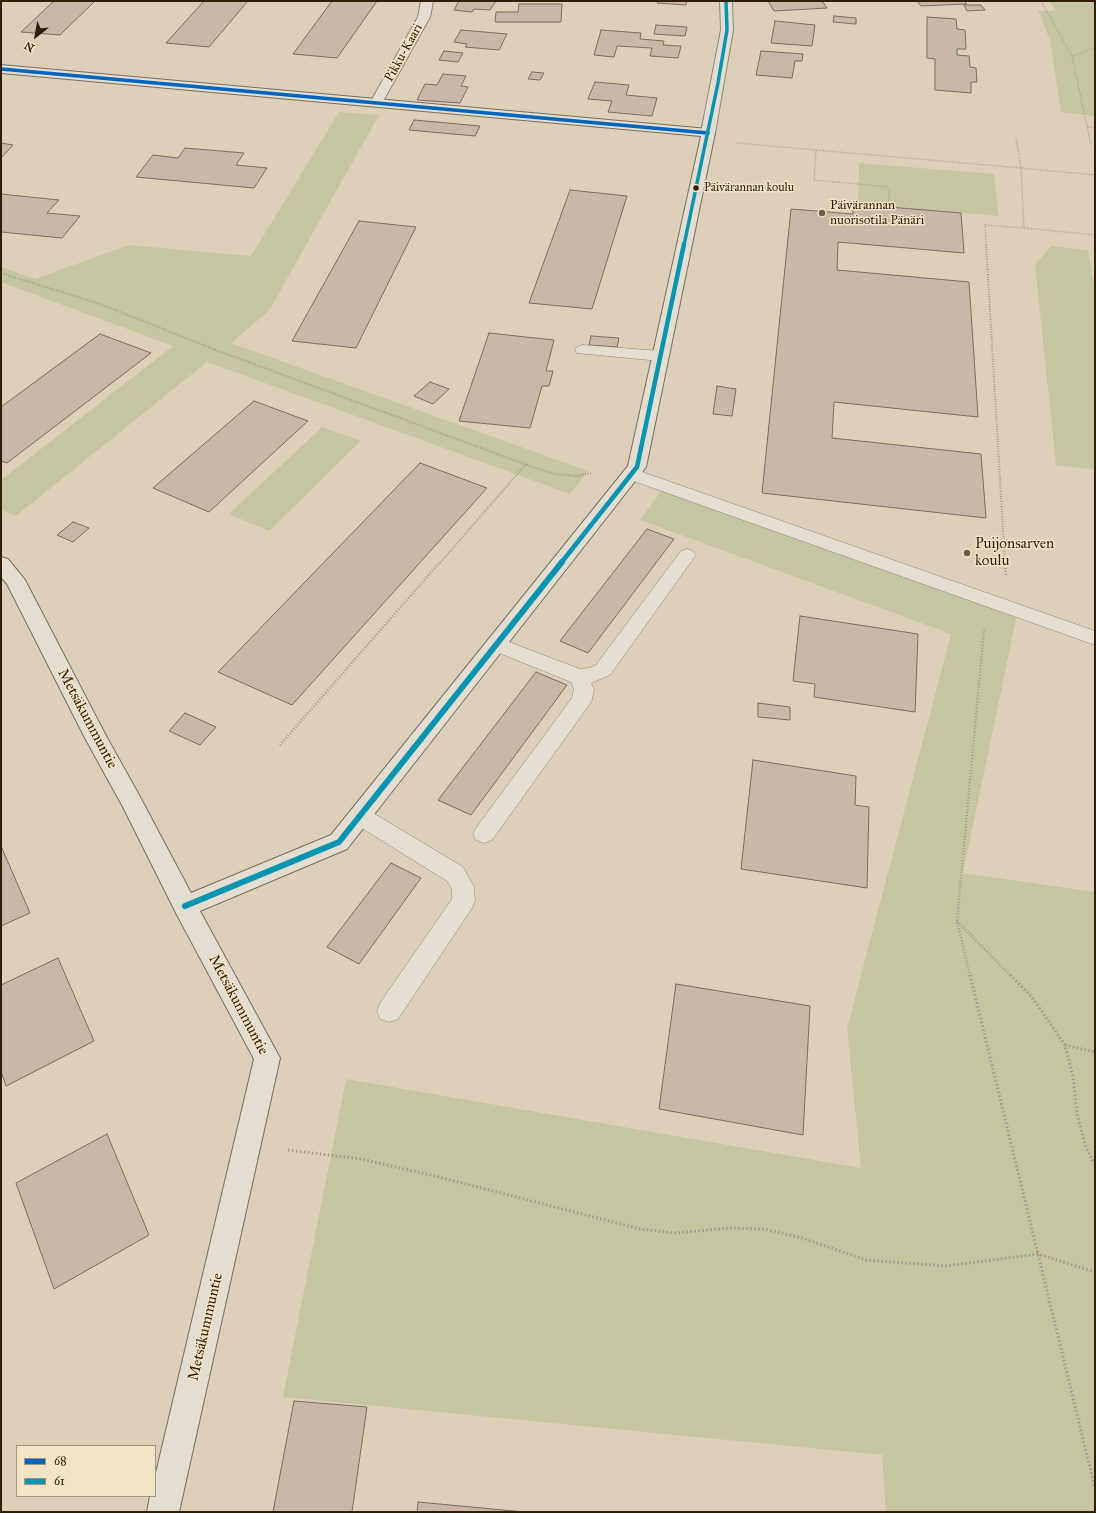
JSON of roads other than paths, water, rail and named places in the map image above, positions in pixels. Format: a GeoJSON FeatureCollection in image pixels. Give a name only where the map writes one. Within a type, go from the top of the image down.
{"type":"FeatureCollection","features":[{"type":"Feature","properties":{"kind":"street","name":"Pikku-Kaari"},"geometry":{"type":"LineString","coordinates":[[376,103],[424,17],[427,1]]}},
{"type":"Feature","properties":{"kind":"street"},"geometry":{"type":"LineString","coordinates":[[185,906],[339,842],[634,471],[708,133],[727,30],[726,1]]}},
{"type":"Feature","properties":{"kind":"street"},"geometry":{"type":"LineString","coordinates":[[1,69],[708,133]]}},
{"type":"Feature","properties":{"kind":"street","name":"Metsäkummuntie"},"geometry":{"type":"LineString","coordinates":[[1,564],[15,580],[185,906],[267,1058],[163,1512]]}},
{"type":"Feature","properties":{"kind":"lane"},"geometry":{"type":"LineString","coordinates":[[583,350],[660,356]]}},
{"type":"Feature","properties":{"kind":"lane"},"geometry":{"type":"LineString","coordinates":[[634,471],[1095,638]]}},
{"type":"Feature","properties":{"kind":"lane"},"geometry":{"type":"LineString","coordinates":[[496,644],[579,677],[593,675],[603,670],[686,555]]}},
{"type":"Feature","properties":{"kind":"lane"},"geometry":{"type":"LineString","coordinates":[[484,834],[582,700],[584,690],[579,677]]}},
{"type":"Feature","properties":{"kind":"lane"},"geometry":{"type":"LineString","coordinates":[[360,816],[455,874],[463,887],[464,901],[389,1010]]}},
{"type":"Feature","properties":{"kind":"place","name":"Päivärannan koulu"},"geometry":{"type":"Point","coordinates":[696,188]}},
{"type":"Feature","properties":{"kind":"place","name":"Päivärannan nuorisotila Pänäri"},"geometry":{"type":"Point","coordinates":[822,213]}},
{"type":"Feature","properties":{"kind":"place","name":"Puijonsarven koulu"},"geometry":{"type":"Point","coordinates":[967,553]}}]}
